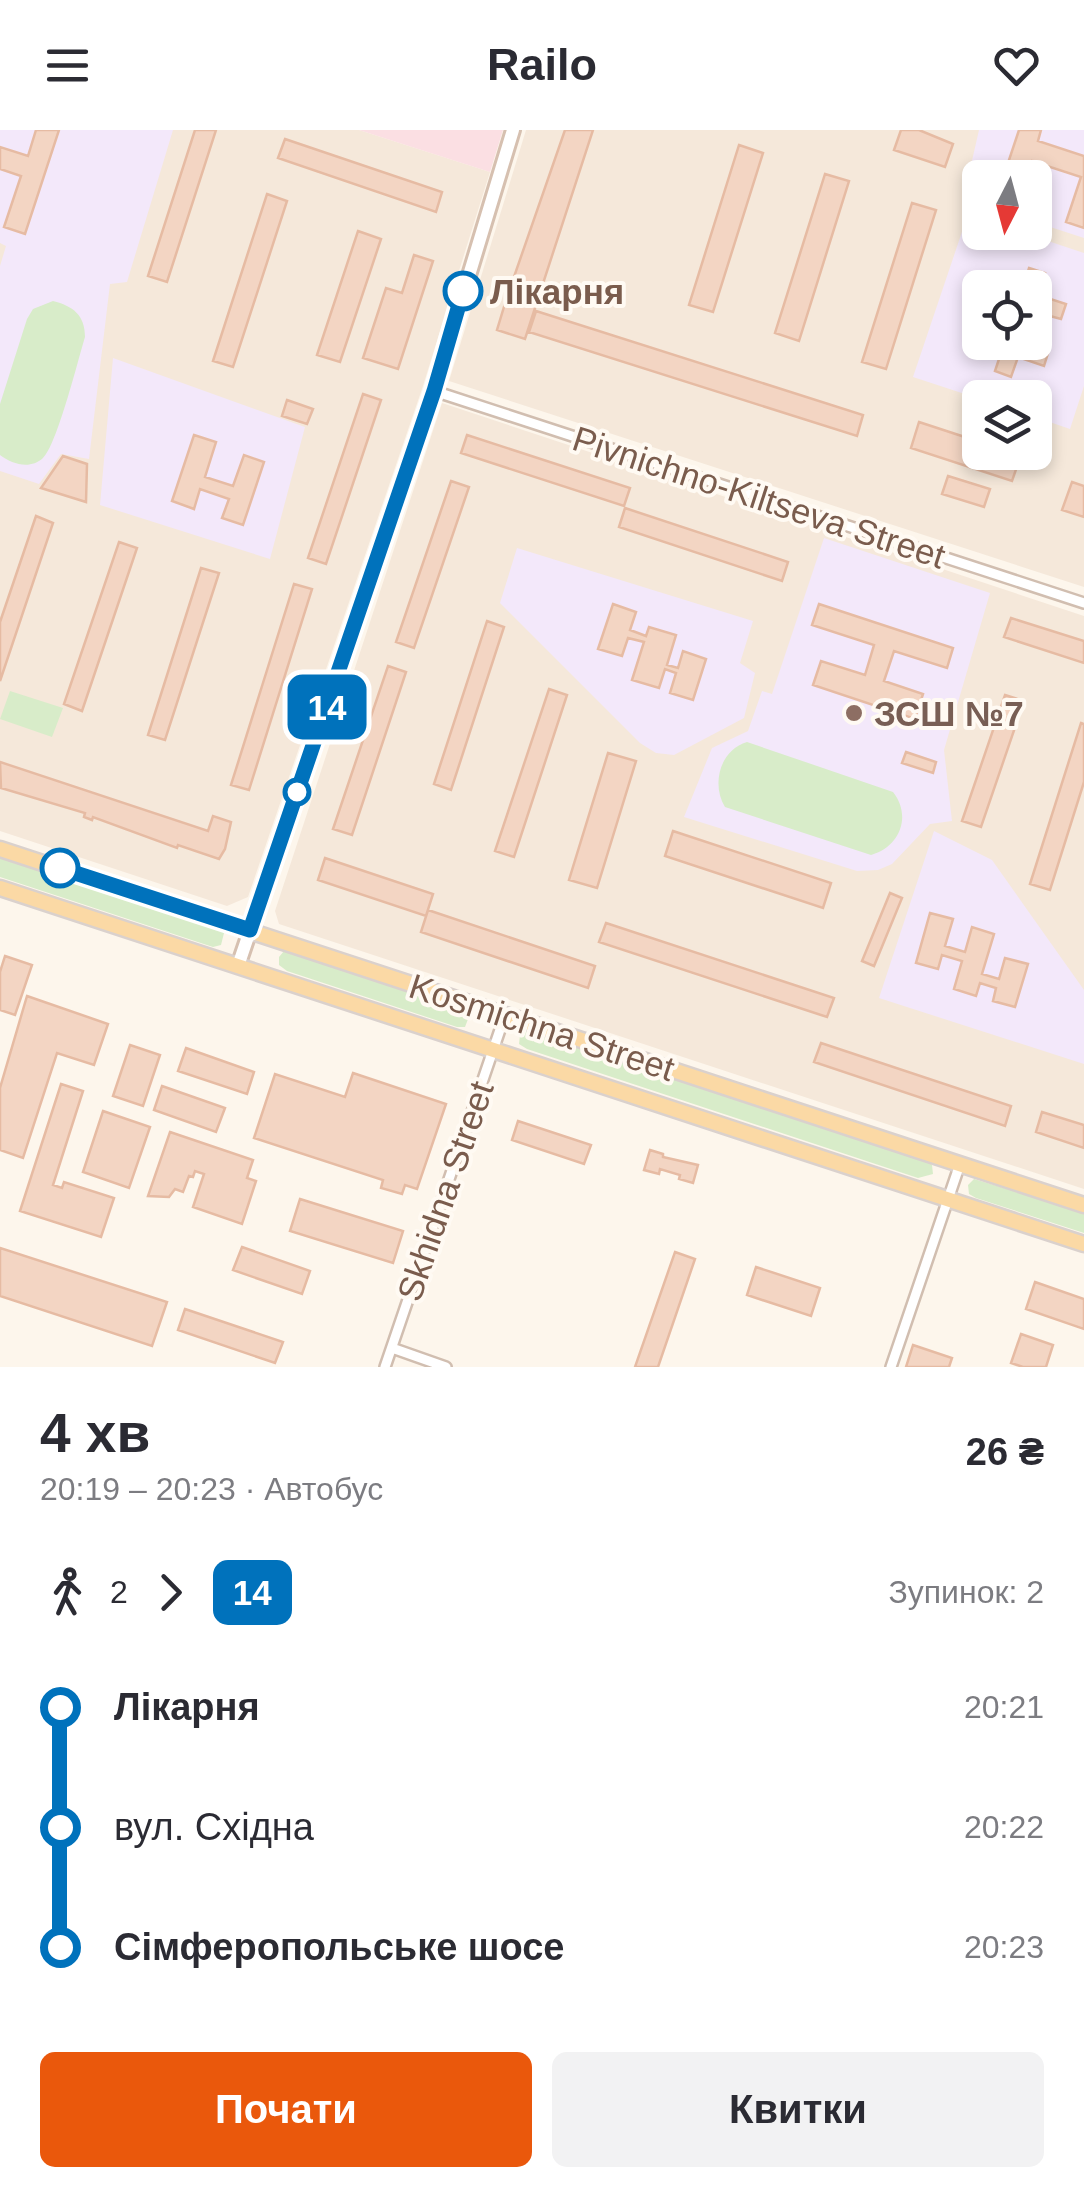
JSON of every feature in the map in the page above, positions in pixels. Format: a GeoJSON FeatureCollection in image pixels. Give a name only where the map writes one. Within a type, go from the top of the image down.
{"type":"FeatureCollection","features":[{"type":"Feature","properties":{"kind":"main road","name":"Kosmichna Street"},"geometry":{"type":"LineString","coordinates":[[0,849],[1084,1205]]}},
{"type":"Feature","properties":{"kind":"main road","name":"Kosmichna Street"},"geometry":{"type":"LineString","coordinates":[[0,888],[1084,1244]]}},
{"type":"Feature","properties":{"kind":"street"},"geometry":{"type":"LineString","coordinates":[[238,966],[434,391],[512,130]]}},
{"type":"Feature","properties":{"kind":"street","name":"Pivnichno-Kiltseva Street"},"geometry":{"type":"LineString","coordinates":[[434,391],[1084,602]]}},
{"type":"Feature","properties":{"kind":"street","name":"Skhidna Street"},"geometry":{"type":"LineString","coordinates":[[385,1367],[505,1015]]}},
{"type":"Feature","properties":{"kind":"street"},"geometry":{"type":"LineString","coordinates":[[891,1367],[960,1164]]}},
{"type":"Feature","properties":{"kind":"street"},"geometry":{"type":"LineString","coordinates":[[392,1348],[446,1367]]}},
{"type":"Feature","properties":{"kind":"shaded area"},"geometry":{"type":"Polygon","coordinates":[[[0,130],[359,130],[490,172],[422,389],[248,897],[227,906],[0,831],[0,130]]]}},
{"type":"Feature","properties":{"kind":"shaded area"},"geometry":{"type":"Polygon","coordinates":[[[0,130],[173,130],[127,282],[110,284],[89,459],[61,454],[39,484],[0,471],[0,266],[6,246],[0,243],[0,130]]]}},
{"type":"Feature","properties":{"kind":"shaded area"},"geometry":{"type":"Polygon","coordinates":[[[359,130],[503,130],[490,172],[359,130]]]}},
{"type":"Feature","properties":{"kind":"shaded area"},"geometry":{"type":"Polygon","coordinates":[[[526,130],[1084,130],[1084,587],[449,381],[526,130]]]}},
{"type":"Feature","properties":{"kind":"shaded area"},"geometry":{"type":"Polygon","coordinates":[[[979,130],[1084,130],[1084,238],[1052,228],[1052,160],[972,160],[979,130]]]}},
{"type":"Feature","properties":{"kind":"shaded area"},"geometry":{"type":"Polygon","coordinates":[[[962,232],[962,250],[1052,250],[1052,242],[1084,253],[1084,386],[1070,429],[1052,423],[1052,380],[962,380],[962,393],[913,377],[962,232]]]}},
{"type":"Feature","properties":{"kind":"shaded area"},"geometry":{"type":"Polygon","coordinates":[[[113,358],[305,427],[270,559],[100,505],[113,358]]]}},
{"type":"Feature","properties":{"kind":"shaded area"},"geometry":{"type":"Polygon","coordinates":[[[442,403],[1084,616],[1084,1189],[279,924],[275,911],[442,403]]]}},
{"type":"Feature","properties":{"kind":"shaded area","name":"ЗСШ №7"},"geometry":{"type":"Polygon","coordinates":[[[824,538],[990,593],[944,750],[952,821],[930,824],[892,864],[878,870],[857,871],[684,817],[712,748],[748,731],[762,691],[772,694],[824,538]]]}},
{"type":"Feature","properties":{"kind":"shaded area"},"geometry":{"type":"Polygon","coordinates":[[[517,548],[753,621],[740,663],[755,673],[744,718],[674,755],[656,753],[640,743],[500,603],[517,548]]]}},
{"type":"Feature","properties":{"kind":"shaded area"},"geometry":{"type":"Polygon","coordinates":[[[934,831],[992,860],[1084,990],[1084,1064],[879,998],[934,831]]]}},
{"type":"Feature","properties":{"kind":"green space"},"geometry":{"type":"Polygon","coordinates":[[[53,301],[76,313],[83,323],[85,337],[49,450],[38,462],[21,464],[0,455],[0,404],[27,319],[33,309],[53,301]]]}},
{"type":"Feature","properties":{"kind":"green space"},"geometry":{"type":"Polygon","coordinates":[[[10,691],[63,708],[52,737],[0,719],[10,691]]]}},
{"type":"Feature","properties":{"kind":"green space"},"geometry":{"type":"Polygon","coordinates":[[[747,742],[893,792],[902,811],[896,838],[871,855],[725,807],[719,788],[724,760],[747,742]]]}},
{"type":"Feature","properties":{"kind":"green space"},"geometry":{"type":"Polygon","coordinates":[[[0,857],[219,929],[224,933],[221,945],[213,947],[0,877],[0,857]]]}},
{"type":"Feature","properties":{"kind":"green space"},"geometry":{"type":"Polygon","coordinates":[[[284,951],[465,1008],[470,1014],[465,1027],[457,1027],[287,971],[279,965],[284,951]]]}},
{"type":"Feature","properties":{"kind":"green space"},"geometry":{"type":"Polygon","coordinates":[[[527,1030],[927,1160],[933,1174],[918,1178],[527,1049],[519,1044],[520,1035],[527,1030]]]}},
{"type":"Feature","properties":{"kind":"green space"},"geometry":{"type":"Polygon","coordinates":[[[974,1179],[1084,1212],[1084,1233],[976,1198],[969,1194],[968,1185],[974,1179]]]}},
{"type":"Feature","properties":{"kind":"building"},"geometry":{"type":"Polygon","coordinates":[[[36,130],[59,130],[25,234],[4,227],[21,176],[0,169],[0,147],[28,156],[36,130]]]}},
{"type":"Feature","properties":{"kind":"building"},"geometry":{"type":"Polygon","coordinates":[[[195,130],[216,130],[167,282],[148,276],[195,130]]]}},
{"type":"Feature","properties":{"kind":"building"},"geometry":{"type":"Polygon","coordinates":[[[565,130],[593,130],[536,305],[507,297],[565,130]]]}},
{"type":"Feature","properties":{"kind":"building"},"geometry":{"type":"Polygon","coordinates":[[[901,130],[919,130],[953,144],[945,167],[894,150],[901,130]]]}},
{"type":"Feature","properties":{"kind":"building"},"geometry":{"type":"Polygon","coordinates":[[[1019,130],[1041,130],[1038,141],[1084,156],[1084,228],[1066,222],[1081,177],[1052,168],[1052,160],[1009,160],[1019,130]]]}},
{"type":"Feature","properties":{"kind":"building"},"geometry":{"type":"Polygon","coordinates":[[[285,139],[442,192],[436,212],[278,158],[285,139]]]}},
{"type":"Feature","properties":{"kind":"building"},"geometry":{"type":"Polygon","coordinates":[[[739,145],[763,153],[713,312],[689,305],[739,145]]]}},
{"type":"Feature","properties":{"kind":"building"},"geometry":{"type":"Polygon","coordinates":[[[825,174],[849,181],[799,341],[775,333],[825,174]]]}},
{"type":"Feature","properties":{"kind":"building"},"geometry":{"type":"Polygon","coordinates":[[[267,194],[287,201],[233,367],[213,361],[267,194]]]}},
{"type":"Feature","properties":{"kind":"building"},"geometry":{"type":"Polygon","coordinates":[[[912,203],[936,210],[886,369],[862,362],[912,203]]]}},
{"type":"Feature","properties":{"kind":"building"},"geometry":{"type":"Polygon","coordinates":[[[358,231],[381,239],[340,362],[317,355],[358,231]]]}},
{"type":"Feature","properties":{"kind":"building"},"geometry":{"type":"Polygon","coordinates":[[[414,255],[433,261],[398,369],[363,358],[386,288],[402,293],[414,255]]]}},
{"type":"Feature","properties":{"kind":"building"},"geometry":{"type":"Polygon","coordinates":[[[507,297],[536,305],[525,339],[497,330],[507,297]]]}},
{"type":"Feature","properties":{"kind":"building"},"geometry":{"type":"Polygon","coordinates":[[[1052,300],[1066,304],[1061,319],[1052,317],[1052,300]]]}},
{"type":"Feature","properties":{"kind":"building"},"geometry":{"type":"Polygon","coordinates":[[[536,311],[863,415],[857,436],[529,332],[536,311]]]}},
{"type":"Feature","properties":{"kind":"building"},"geometry":{"type":"Polygon","coordinates":[[[999,360],[1017,360],[1011,377],[995,371],[999,360]]]}},
{"type":"Feature","properties":{"kind":"building"},"geometry":{"type":"Polygon","coordinates":[[[363,394],[381,400],[326,564],[308,558],[363,394]]]}},
{"type":"Feature","properties":{"kind":"building"},"geometry":{"type":"Polygon","coordinates":[[[287,400],[313,409],[307,424],[282,416],[287,400]]]}},
{"type":"Feature","properties":{"kind":"building"},"geometry":{"type":"Polygon","coordinates":[[[919,422],[962,436],[962,465],[911,448],[919,422]]]}},
{"type":"Feature","properties":{"kind":"building"},"geometry":{"type":"Polygon","coordinates":[[[194,435],[216,442],[205,477],[233,486],[244,455],[264,462],[243,525],[222,518],[229,499],[200,489],[194,509],[172,501],[194,435]]]}},
{"type":"Feature","properties":{"kind":"building"},"geometry":{"type":"Polygon","coordinates":[[[467,435],[630,488],[624,506],[461,453],[467,435]]]}},
{"type":"Feature","properties":{"kind":"building"},"geometry":{"type":"Polygon","coordinates":[[[63,456],[87,464],[86,502],[41,488],[63,456]]]}},
{"type":"Feature","properties":{"kind":"building"},"geometry":{"type":"Polygon","coordinates":[[[978,470],[1016,470],[1012,481],[978,470]]]}},
{"type":"Feature","properties":{"kind":"building"},"geometry":{"type":"Polygon","coordinates":[[[948,476],[990,489],[984,507],[942,494],[948,476]]]}},
{"type":"Feature","properties":{"kind":"building"},"geometry":{"type":"Polygon","coordinates":[[[451,481],[469,487],[414,648],[396,642],[451,481]]]}},
{"type":"Feature","properties":{"kind":"building"},"geometry":{"type":"Polygon","coordinates":[[[1072,482],[1084,486],[1084,517],[1062,510],[1072,482]]]}},
{"type":"Feature","properties":{"kind":"building"},"geometry":{"type":"Polygon","coordinates":[[[625,508],[788,562],[782,581],[619,527],[625,508]]]}},
{"type":"Feature","properties":{"kind":"building"},"geometry":{"type":"Polygon","coordinates":[[[36,516],[53,523],[0,681],[0,622],[36,516]]]}},
{"type":"Feature","properties":{"kind":"building"},"geometry":{"type":"Polygon","coordinates":[[[119,542],[137,548],[82,711],[64,704],[119,542]]]}},
{"type":"Feature","properties":{"kind":"building"},"geometry":{"type":"Polygon","coordinates":[[[201,568],[219,573],[165,740],[148,735],[201,568]]]}},
{"type":"Feature","properties":{"kind":"building"},"geometry":{"type":"Polygon","coordinates":[[[294,584],[312,589],[249,790],[231,785],[294,584]]]}},
{"type":"Feature","properties":{"kind":"building"},"geometry":{"type":"Polygon","coordinates":[[[613,604],[636,612],[630,630],[646,636],[649,627],[676,635],[667,665],[678,668],[683,651],[706,659],[693,700],[670,693],[676,673],[665,669],[659,688],[632,680],[644,642],[628,638],[622,656],[598,649],[613,604]]]}},
{"type":"Feature","properties":{"kind":"building"},"geometry":{"type":"Polygon","coordinates":[[[819,604],[953,648],[947,668],[894,651],[884,681],[923,694],[915,719],[813,685],[821,661],[865,675],[874,645],[812,625],[819,604]]]}},
{"type":"Feature","properties":{"kind":"building"},"geometry":{"type":"Polygon","coordinates":[[[1011,618],[1084,641],[1084,663],[1004,637],[1011,618]]]}},
{"type":"Feature","properties":{"kind":"building"},"geometry":{"type":"Polygon","coordinates":[[[487,621],[504,627],[451,790],[434,784],[487,621]]]}},
{"type":"Feature","properties":{"kind":"building"},"geometry":{"type":"Polygon","coordinates":[[[388,666],[406,672],[352,835],[333,829],[388,666]]]}},
{"type":"Feature","properties":{"kind":"building"},"geometry":{"type":"Polygon","coordinates":[[[549,689],[567,695],[514,857],[495,851],[549,689]]]}},
{"type":"Feature","properties":{"kind":"building"},"geometry":{"type":"Polygon","coordinates":[[[1005,695],[1024,701],[981,827],[962,821],[1005,695]]]}},
{"type":"Feature","properties":{"kind":"building"},"geometry":{"type":"Polygon","coordinates":[[[1081,723],[1084,782],[1050,890],[1030,884],[1081,723]]]}},
{"type":"Feature","properties":{"kind":"building"},"geometry":{"type":"Polygon","coordinates":[[[906,752],[936,762],[933,773],[902,763],[906,752]]]}},
{"type":"Feature","properties":{"kind":"building"},"geometry":{"type":"Polygon","coordinates":[[[608,753],[636,761],[597,888],[569,880],[608,753]]]}},
{"type":"Feature","properties":{"kind":"building"},"geometry":{"type":"Polygon","coordinates":[[[0,762],[208,831],[213,816],[231,822],[225,849],[219,859],[178,845],[177,848],[84,817],[85,813],[1,788],[0,762]]]}},
{"type":"Feature","properties":{"kind":"building"},"geometry":{"type":"Polygon","coordinates":[[[673,831],[831,883],[823,908],[665,856],[673,831]]]}},
{"type":"Feature","properties":{"kind":"building"},"geometry":{"type":"Polygon","coordinates":[[[325,858],[433,894],[426,916],[318,880],[325,858]]]}},
{"type":"Feature","properties":{"kind":"building"},"geometry":{"type":"Polygon","coordinates":[[[890,893],[902,898],[874,966],[862,961],[890,893]]]}},
{"type":"Feature","properties":{"kind":"building"},"geometry":{"type":"Polygon","coordinates":[[[428,910],[595,966],[588,988],[421,932],[428,910]]]}},
{"type":"Feature","properties":{"kind":"building"},"geometry":{"type":"Polygon","coordinates":[[[930,913],[953,919],[945,946],[965,952],[972,927],[994,934],[982,974],[999,979],[1005,958],[1028,964],[1015,1007],[993,1001],[996,988],[980,983],[976,996],[954,989],[962,961],[942,955],[938,969],[916,963],[930,913]]]}},
{"type":"Feature","properties":{"kind":"building"},"geometry":{"type":"Polygon","coordinates":[[[606,923],[834,998],[827,1017],[599,942],[606,923]]]}},
{"type":"Feature","properties":{"kind":"building"},"geometry":{"type":"Polygon","coordinates":[[[5,956],[32,965],[15,1015],[0,1010],[0,972],[5,956]]]}},
{"type":"Feature","properties":{"kind":"building"},"geometry":{"type":"Polygon","coordinates":[[[27,996],[108,1024],[94,1065],[57,1053],[23,1158],[0,1150],[0,1088],[27,996]]]}},
{"type":"Feature","properties":{"kind":"building"},"geometry":{"type":"Polygon","coordinates":[[[821,1043],[1011,1106],[1005,1126],[814,1062],[821,1043]]]}},
{"type":"Feature","properties":{"kind":"building"},"geometry":{"type":"Polygon","coordinates":[[[130,1045],[160,1055],[143,1106],[113,1096],[130,1045]]]}},
{"type":"Feature","properties":{"kind":"building"},"geometry":{"type":"Polygon","coordinates":[[[186,1048],[254,1072],[247,1094],[178,1071],[186,1048]]]}},
{"type":"Feature","properties":{"kind":"building"},"geometry":{"type":"Polygon","coordinates":[[[353,1073],[446,1104],[417,1189],[405,1185],[402,1194],[381,1188],[383,1180],[254,1138],[275,1074],[345,1097],[353,1073]]]}},
{"type":"Feature","properties":{"kind":"building"},"geometry":{"type":"Polygon","coordinates":[[[61,1084],[83,1091],[53,1185],[62,1188],[64,1182],[114,1198],[101,1237],[20,1211],[61,1084]]]}},
{"type":"Feature","properties":{"kind":"building"},"geometry":{"type":"Polygon","coordinates":[[[162,1086],[225,1108],[216,1132],[154,1110],[162,1086]]]}},
{"type":"Feature","properties":{"kind":"building"},"geometry":{"type":"Polygon","coordinates":[[[103,1111],[150,1127],[129,1188],[83,1172],[103,1111]]]}},
{"type":"Feature","properties":{"kind":"building"},"geometry":{"type":"Polygon","coordinates":[[[1042,1112],[1084,1125],[1084,1148],[1036,1132],[1042,1112]]]}},
{"type":"Feature","properties":{"kind":"building"},"geometry":{"type":"Polygon","coordinates":[[[518,1121],[591,1145],[584,1164],[512,1140],[518,1121]]]}},
{"type":"Feature","properties":{"kind":"building"},"geometry":{"type":"Polygon","coordinates":[[[170,1132],[253,1160],[247,1178],[256,1181],[242,1224],[193,1207],[204,1174],[195,1171],[183,1192],[175,1189],[169,1197],[148,1196],[170,1132]]]}},
{"type":"Feature","properties":{"kind":"building"},"geometry":{"type":"Polygon","coordinates":[[[650,1150],[698,1165],[693,1183],[660,1169],[659,1174],[644,1170],[650,1150]]]}},
{"type":"Feature","properties":{"kind":"building"},"geometry":{"type":"Polygon","coordinates":[[[300,1199],[403,1231],[393,1263],[290,1231],[300,1199]]]}},
{"type":"Feature","properties":{"kind":"building"},"geometry":{"type":"Polygon","coordinates":[[[242,1247],[310,1271],[302,1294],[233,1270],[242,1247]]]}},
{"type":"Feature","properties":{"kind":"building"},"geometry":{"type":"Polygon","coordinates":[[[0,1248],[167,1302],[152,1346],[0,1296],[0,1248]]]}},
{"type":"Feature","properties":{"kind":"building"},"geometry":{"type":"Polygon","coordinates":[[[675,1252],[695,1259],[658,1367],[635,1367],[675,1252]]]}},
{"type":"Feature","properties":{"kind":"building"},"geometry":{"type":"Polygon","coordinates":[[[756,1267],[820,1288],[811,1316],[747,1295],[756,1267]]]}},
{"type":"Feature","properties":{"kind":"building"},"geometry":{"type":"Polygon","coordinates":[[[1035,1282],[1084,1299],[1084,1329],[1026,1309],[1035,1282]]]}},
{"type":"Feature","properties":{"kind":"building"},"geometry":{"type":"Polygon","coordinates":[[[185,1309],[283,1342],[275,1363],[178,1330],[185,1309]]]}},
{"type":"Feature","properties":{"kind":"building"},"geometry":{"type":"Polygon","coordinates":[[[1021,1334],[1053,1345],[1046,1367],[1011,1363],[1021,1334]]]}},
{"type":"Feature","properties":{"kind":"building"},"geometry":{"type":"Polygon","coordinates":[[[913,1345],[952,1358],[949,1367],[906,1367],[913,1345]]]}},
{"type":"Feature","properties":{"kind":"bus line","name":"14"},"geometry":{"type":"LineString","coordinates":[[60,868],[250,930],[434,391],[463,291]]}},
{"type":"Feature","properties":{"kind":"place","name":"Лікарня"},"geometry":{"type":"Point","coordinates":[463,291]}},
{"type":"Feature","properties":{"kind":"place","name":"ЗСШ №7"},"geometry":{"type":"Point","coordinates":[854,713]}}]}
